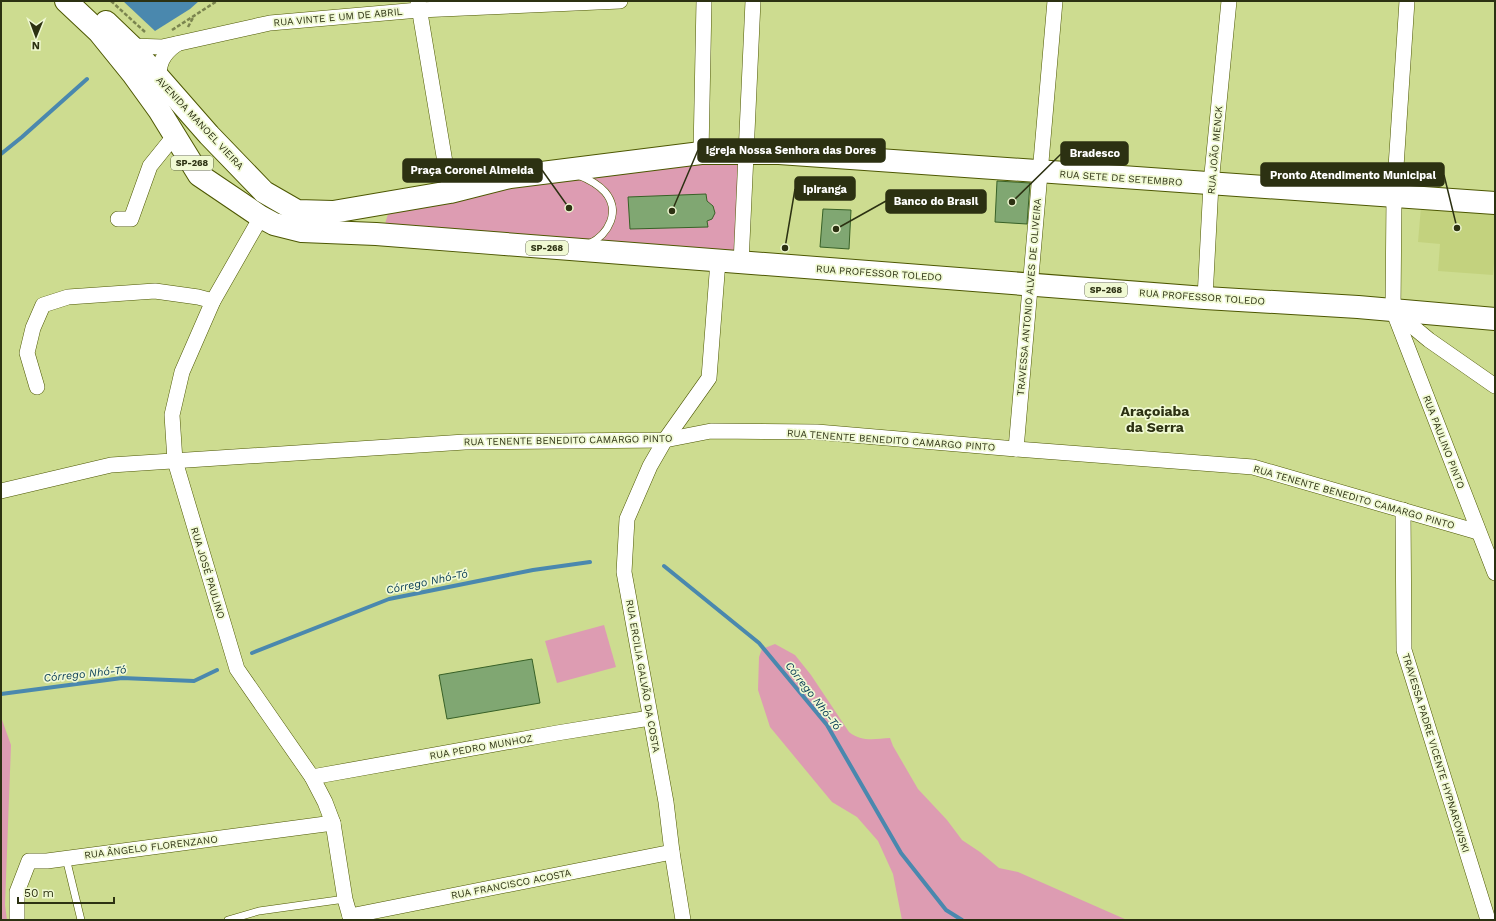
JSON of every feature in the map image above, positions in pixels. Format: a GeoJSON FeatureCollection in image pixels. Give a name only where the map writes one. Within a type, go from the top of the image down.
{"type":"FeatureCollection","features":[{"type":"Feature","properties":{"kind":"main road","name":"AVENIDA MANOEL VIEIRA"},"geometry":{"type":"LineString","coordinates":[[66,1],[99,32],[133,74],[159,110],[199,175],[261,217],[274,224],[302,231],[376,234],[572,250]]}},
{"type":"Feature","properties":{"kind":"main road","name":"AVENIDA MANOEL VIEIRA"},"geometry":{"type":"LineString","coordinates":[[86,1],[138,40],[158,78],[209,135],[264,192],[297,211],[333,212],[450,192]]}},
{"type":"Feature","properties":{"kind":"main road"},"geometry":{"type":"LineString","coordinates":[[179,141],[183,142],[186,135],[191,132],[199,132],[209,135]]}},
{"type":"Feature","properties":{"kind":"main road","name":"SP-268"},"geometry":{"type":"LineString","coordinates":[[450,192],[510,177],[700,153],[746,153]]}},
{"type":"Feature","properties":{"kind":"main road","name":"RUA SETE DE SETEMBRO"},"geometry":{"type":"LineString","coordinates":[[746,153],[779,153],[1495,203]]}},
{"type":"Feature","properties":{"kind":"main road","name":"SP-268"},"geometry":{"type":"LineString","coordinates":[[572,250],[718,261]]}},
{"type":"Feature","properties":{"kind":"main road","name":"RUA PROFESSOR TOLEDO"},"geometry":{"type":"LineString","coordinates":[[718,261],[741,264],[1205,298],[1393,310],[1495,320]]}},
{"type":"Feature","properties":{"kind":"street","name":"RUA VINTE E UM DE ABRIL"},"geometry":{"type":"LineString","coordinates":[[138,40],[162,47],[270,23],[418,6],[620,1]]}},
{"type":"Feature","properties":{"kind":"street"},"geometry":{"type":"LineString","coordinates":[[700,153],[704,1]]}},
{"type":"Feature","properties":{"kind":"street"},"geometry":{"type":"LineString","coordinates":[[741,264],[752,1]]}},
{"type":"Feature","properties":{"kind":"street","name":"TRAVESSA ANTONIO ALVES DE OLIVEIRA"},"geometry":{"type":"LineString","coordinates":[[1016,449],[1055,1]]}},
{"type":"Feature","properties":{"kind":"street","name":"RUA JOÃO MENCK"},"geometry":{"type":"LineString","coordinates":[[1205,298],[1211,184],[1229,1]]}},
{"type":"Feature","properties":{"kind":"street"},"geometry":{"type":"LineString","coordinates":[[1406,1],[1394,196],[1393,310],[1429,340],[1495,386]]}},
{"type":"Feature","properties":{"kind":"street"},"geometry":{"type":"LineString","coordinates":[[418,6],[450,192]]}},
{"type":"Feature","properties":{"kind":"street"},"geometry":{"type":"LineString","coordinates":[[159,110],[158,78],[160,62],[168,50],[178,44]]}},
{"type":"Feature","properties":{"kind":"street"},"geometry":{"type":"LineString","coordinates":[[118,219],[131,219],[150,166],[179,141]]}},
{"type":"Feature","properties":{"kind":"street","name":"RUA JOSÉ PAULINO"},"geometry":{"type":"LineString","coordinates":[[261,217],[213,301],[182,372],[172,415],[175,461],[237,669],[312,777],[325,802],[333,823],[345,899],[350,918]]}},
{"type":"Feature","properties":{"kind":"street","name":"RUA ERCILIA GALVÃO DA COSTA"},"geometry":{"type":"LineString","coordinates":[[683,920],[666,802],[624,572],[627,519],[650,466],[664,440],[709,378],[718,261]]}},
{"type":"Feature","properties":{"kind":"street"},"geometry":{"type":"LineString","coordinates":[[38,387],[27,353],[33,328],[43,305],[68,297],[155,290],[213,301]]}},
{"type":"Feature","properties":{"kind":"street","name":"RUA PAULINO PINTO"},"geometry":{"type":"LineString","coordinates":[[1393,310],[1495,573]]}},
{"type":"Feature","properties":{"kind":"street","name":"RUA TENENTE BENEDITO CAMARGO PINTO"},"geometry":{"type":"LineString","coordinates":[[1,491],[111,465],[465,442],[664,440],[711,431],[817,432],[1254,467],[1478,532]]}},
{"type":"Feature","properties":{"kind":"street","name":"TRAVESSA PADRE VICENTE HYPNAROWSKI"},"geometry":{"type":"LineString","coordinates":[[1403,510],[1404,650],[1488,920]]}},
{"type":"Feature","properties":{"kind":"street","name":"RUA PEDRO MUNHOZ"},"geometry":{"type":"LineString","coordinates":[[312,777],[557,733],[650,718]]}},
{"type":"Feature","properties":{"kind":"street","name":"RUA ÂNGELO FLORENZANO"},"geometry":{"type":"LineString","coordinates":[[17,920],[17,892],[29,861],[47,861],[333,823]]}},
{"type":"Feature","properties":{"kind":"street","name":"RUA FRANCISCO ACOSTA"},"geometry":{"type":"LineString","coordinates":[[350,918],[672,852]]}},
{"type":"Feature","properties":{"kind":"lane"},"geometry":{"type":"LineString","coordinates":[[565,170],[587,178],[596,184],[605,193],[611,204],[612,216],[609,226],[604,234],[595,241],[572,250]]}},
{"type":"Feature","properties":{"kind":"lane"},"geometry":{"type":"LineString","coordinates":[[66,858],[81,920]]}},
{"type":"Feature","properties":{"kind":"lane"},"geometry":{"type":"LineString","coordinates":[[228,920],[259,911],[345,899]]}},
{"type":"Feature","properties":{"kind":"path"},"geometry":{"type":"LineString","coordinates":[[111,1],[138,40]]}},
{"type":"Feature","properties":{"kind":"path"},"geometry":{"type":"LineString","coordinates":[[165,33],[217,1]]}},
{"type":"Feature","properties":{"kind":"shaded area"},"geometry":{"type":"Polygon","coordinates":[[[743,156],[738,260],[385,224],[388,214],[393,210],[461,192],[743,156]]]}},
{"type":"Feature","properties":{"kind":"shaded area"},"geometry":{"type":"Polygon","coordinates":[[[1421,207],[1495,213],[1495,251],[1493,275],[1438,271],[1440,244],[1418,242],[1421,207]]]}},
{"type":"Feature","properties":{"kind":"shaded area"},"geometry":{"type":"Polygon","coordinates":[[[604,625],[616,667],[557,683],[545,641],[604,625]]]}},
{"type":"Feature","properties":{"kind":"shaded area"},"geometry":{"type":"Polygon","coordinates":[[[775,644],[795,655],[811,675],[849,732],[863,739],[890,738],[893,746],[918,789],[947,820],[962,840],[980,852],[999,868],[1018,872],[1127,920],[902,920],[893,874],[878,841],[857,817],[832,802],[770,727],[758,690],[759,657],[762,649],[775,644]]]}},
{"type":"Feature","properties":{"kind":"shaded area"},"geometry":{"type":"Polygon","coordinates":[[[1,717],[11,745],[5,905],[7,920],[1,920],[1,717]]]}},
{"type":"Feature","properties":{"kind":"water"},"geometry":{"type":"Polygon","coordinates":[[[123,1],[199,1],[190,9],[155,31],[123,1]]]}},
{"type":"Feature","properties":{"kind":"building"},"geometry":{"type":"Polygon","coordinates":[[[997,181],[1030,183],[1027,224],[995,222],[997,181]]]}},
{"type":"Feature","properties":{"kind":"building"},"geometry":{"type":"Polygon","coordinates":[[[706,194],[707,201],[713,206],[715,213],[712,219],[707,221],[708,227],[630,229],[628,197],[706,194]]]}},
{"type":"Feature","properties":{"kind":"building"},"geometry":{"type":"Polygon","coordinates":[[[823,209],[851,210],[849,249],[820,247],[823,209]]]}},
{"type":"Feature","properties":{"kind":"building"},"geometry":{"type":"Polygon","coordinates":[[[532,659],[540,703],[447,719],[439,675],[532,659]]]}},
{"type":"Feature","properties":{"kind":"waterway"},"geometry":{"type":"LineString","coordinates":[[1,154],[87,79]]}},
{"type":"Feature","properties":{"kind":"waterway","name":"Córrego Nhó-Tó"},"geometry":{"type":"LineString","coordinates":[[252,653],[389,599],[533,570],[590,562]]}},
{"type":"Feature","properties":{"kind":"waterway","name":"Córrego Nhó-Tó"},"geometry":{"type":"LineString","coordinates":[[664,566],[759,643],[827,725],[901,853],[946,910],[962,920]]}},
{"type":"Feature","properties":{"kind":"waterway","name":"Córrego Nhó-Tó"},"geometry":{"type":"LineString","coordinates":[[1,694],[122,678],[194,681],[217,670]]}},
{"type":"Feature","properties":{"kind":"place","name":"Bradesco"},"geometry":{"type":"Point","coordinates":[1012,202]}},
{"type":"Feature","properties":{"kind":"place","name":"Praça Coronel Almeida"},"geometry":{"type":"Point","coordinates":[569,208]}},
{"type":"Feature","properties":{"kind":"place","name":"Igreja Nossa Senhora das Dores"},"geometry":{"type":"Point","coordinates":[672,211]}},
{"type":"Feature","properties":{"kind":"place","name":"Pronto Atendimento Municipal"},"geometry":{"type":"Point","coordinates":[1457,228]}},
{"type":"Feature","properties":{"kind":"place","name":"Banco do Brasil"},"geometry":{"type":"Point","coordinates":[836,229]}},
{"type":"Feature","properties":{"kind":"place","name":"Ipiranga"},"geometry":{"type":"Point","coordinates":[785,248]}},
{"type":"Feature","properties":{"kind":"district","name":"Araçoiaba da Serra"},"geometry":{"type":"Point","coordinates":[1155,420]}}]}
